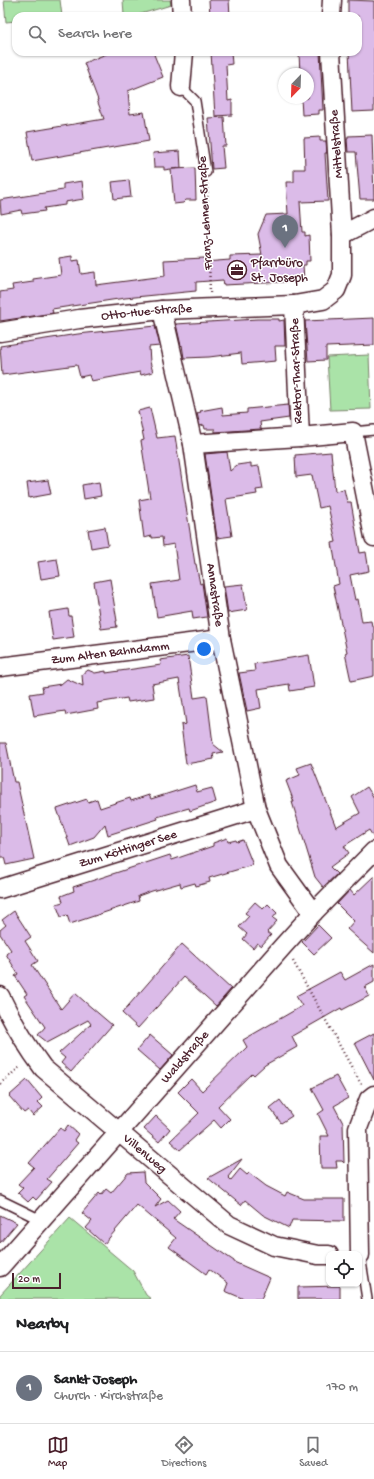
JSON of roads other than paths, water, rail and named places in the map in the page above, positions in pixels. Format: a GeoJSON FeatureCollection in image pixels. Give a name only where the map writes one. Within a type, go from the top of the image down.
{"type":"FeatureCollection","features":[{"type":"Feature","properties":{"kind":"street"},"geometry":{"type":"LineString","coordinates":[[181,0],[182,12]]}},
{"type":"Feature","properties":{"kind":"street"},"geometry":{"type":"LineString","coordinates":[[331,12],[332,0]]}},
{"type":"Feature","properties":{"kind":"street","name":"Franz-Lehnen-Straße"},"geometry":{"type":"LineString","coordinates":[[181,87],[184,56]]}},
{"type":"Feature","properties":{"kind":"street","name":"Mittelstraße"},"geometry":{"type":"LineString","coordinates":[[331,56],[342,235],[342,275]]}},
{"type":"Feature","properties":{"kind":"street"},"geometry":{"type":"LineString","coordinates":[[342,235],[374,218]]}},
{"type":"Feature","properties":{"kind":"street","name":"Otto-Hue-Straße"},"geometry":{"type":"LineString","coordinates":[[0,332],[79,319],[162,310],[294,305],[323,300],[336,290],[342,275]]}},
{"type":"Feature","properties":{"kind":"street","name":"Rektor-Thar-Straße"},"geometry":{"type":"LineString","coordinates":[[294,305],[300,437]]}},
{"type":"Feature","properties":{"kind":"street","name":"Annastraße"},"geometry":{"type":"LineString","coordinates":[[162,310],[193,444],[221,639],[256,809],[279,866],[313,913]]}},
{"type":"Feature","properties":{"kind":"street"},"geometry":{"type":"LineString","coordinates":[[353,432],[374,537]]}},
{"type":"Feature","properties":{"kind":"street","name":"Rektor-Thar-Straße"},"geometry":{"type":"LineString","coordinates":[[193,444],[353,432]]}},
{"type":"Feature","properties":{"kind":"street","name":"Zum Alten Bahndamm"},"geometry":{"type":"LineString","coordinates":[[0,667],[221,639]]}},
{"type":"Feature","properties":{"kind":"street","name":"Zum Köttinger See"},"geometry":{"type":"LineString","coordinates":[[0,889],[256,809]]}},
{"type":"Feature","properties":{"kind":"street","name":"Waldstraße"},"geometry":{"type":"LineString","coordinates":[[0,1267],[284,945],[374,851]]}},
{"type":"Feature","properties":{"kind":"street","name":"Villenweg"},"geometry":{"type":"LineString","coordinates":[[0,996],[10,1017],[33,1055],[43,1068],[229,1225],[274,1246],[318,1255],[326,1255]]}},
{"type":"Feature","properties":{"kind":"street"},"geometry":{"type":"LineString","coordinates":[[364,1255],[358,1128],[371,1097]]}},
{"type":"Feature","properties":{"kind":"lane","name":"Franz-Lehnen-Straße"},"geometry":{"type":"LineString","coordinates":[[181,87],[195,101],[206,172]]}},
{"type":"Feature","properties":{"kind":"lane","name":"Rektor-Thar-Straße"},"geometry":{"type":"LineString","coordinates":[[353,432],[374,430]]}},
{"type":"Feature","properties":{"kind":"lane"},"geometry":{"type":"LineString","coordinates":[[0,1200],[41,1220]]}},
{"type":"Feature","properties":{"kind":"lane"},"geometry":{"type":"LineString","coordinates":[[364,1255],[367,1299]]}},
{"type":"Feature","properties":{"kind":"place","name":"Sankt Joseph"},"geometry":{"type":"Point","coordinates":[285,248]}},
{"type":"Feature","properties":{"kind":"place","name":"Pfarrbüro St. Joseph"},"geometry":{"type":"Point","coordinates":[237,270]}}]}
